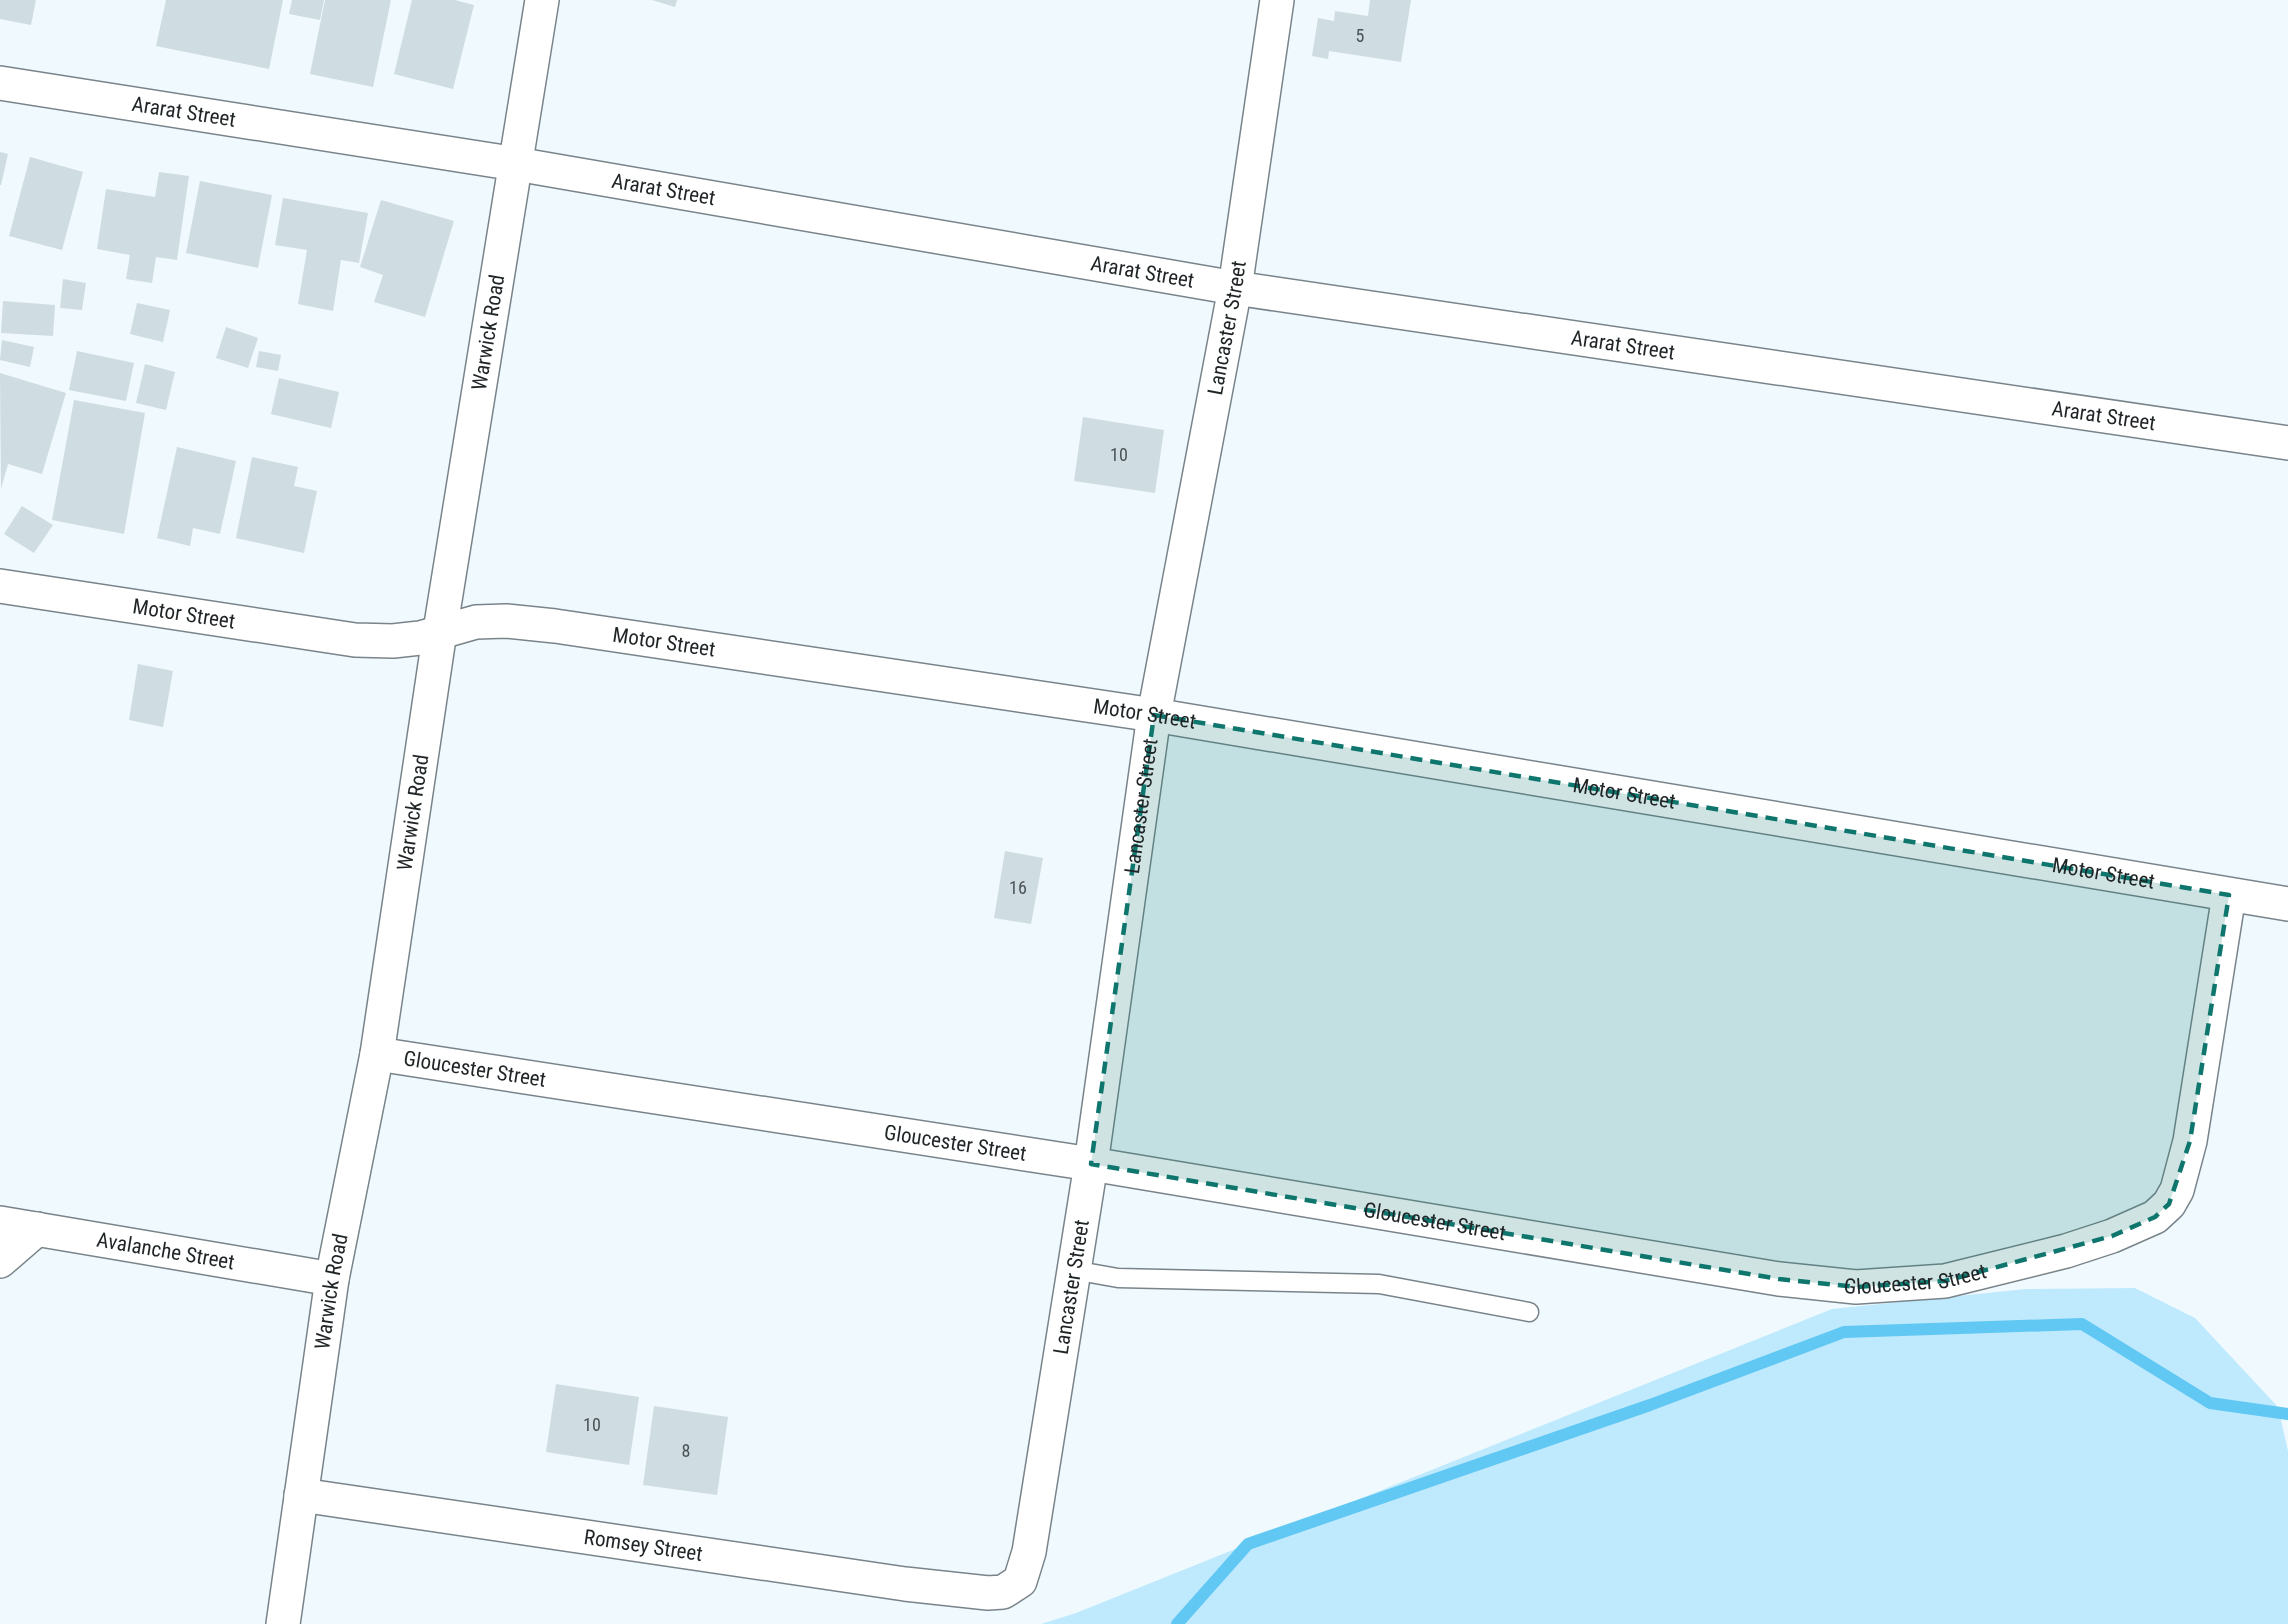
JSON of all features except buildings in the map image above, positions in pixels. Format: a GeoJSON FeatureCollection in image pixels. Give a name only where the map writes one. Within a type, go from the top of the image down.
{"type":"FeatureCollection","features":[{"type":"Feature","properties":{"kind":"street","name":"Warwick Road"},"geometry":{"type":"LineString","coordinates":[[283,1624],[332,1280],[377,1054],[441,631],[542,0]]}},
{"type":"Feature","properties":{"kind":"street","name":"Lancaster Street"},"geometry":{"type":"LineString","coordinates":[[988,1593],[1003,1592],[1020,1581],[1029,1552],[1090,1164],[1154,715],[1235,288],[1277,0]]}},
{"type":"Feature","properties":{"kind":"street","name":"Ararat Street"},"geometry":{"type":"LineString","coordinates":[[0,83],[516,165],[1235,288],[2288,443]]}},
{"type":"Feature","properties":{"kind":"street","name":"Motor Street"},"geometry":{"type":"LineString","coordinates":[[0,586],[355,640],[393,641],[420,638],[476,622],[506,621],[555,626],[1154,715],[2288,904]]}},
{"type":"Feature","properties":{"kind":"street","name":"Gloucester Street"},"geometry":{"type":"LineString","coordinates":[[377,1054],[1090,1164],[1779,1279],[1856,1287],[1945,1281],[2066,1251],[2112,1236],[2155,1217],[2169,1204],[2177,1190],[2190,1141],[2229,895]]}},
{"type":"Feature","properties":{"kind":"street","name":"Avalanche Street"},"geometry":{"type":"LineString","coordinates":[[0,1223],[332,1280]]}},
{"type":"Feature","properties":{"kind":"street"},"geometry":{"type":"LineString","coordinates":[[0,1261],[38,1229]]}},
{"type":"Feature","properties":{"kind":"street","name":"Romsey Street"},"geometry":{"type":"LineString","coordinates":[[301,1495],[905,1584],[988,1593]]}},
{"type":"Feature","properties":{"kind":"lane"},"geometry":{"type":"LineString","coordinates":[[1073,1270],[1118,1278],[1379,1284],[1528,1312]]}},
{"type":"Feature","properties":{"kind":"highlighted area"},"geometry":{"type":"Polygon","coordinates":[[[1154,715],[2229,895],[2190,1141],[2169,1204],[2155,1217],[2112,1236],[1945,1281],[1856,1287],[1779,1279],[1091,1164],[1154,715]]]}},
{"type":"Feature","properties":{"kind":"shaded area"},"geometry":{"type":"Polygon","coordinates":[[[2135,1288],[2195,1318],[2278,1407],[2288,1451],[2288,1624],[1041,1624],[1076,1613],[1832,1309],[2026,1289],[2135,1288]]]}},
{"type":"Feature","properties":{"kind":"waterway"},"geometry":{"type":"LineString","coordinates":[[1177,1624],[1248,1544],[1650,1405],[1844,1332],[2082,1324],[2210,1403],[2288,1414]]}}]}
